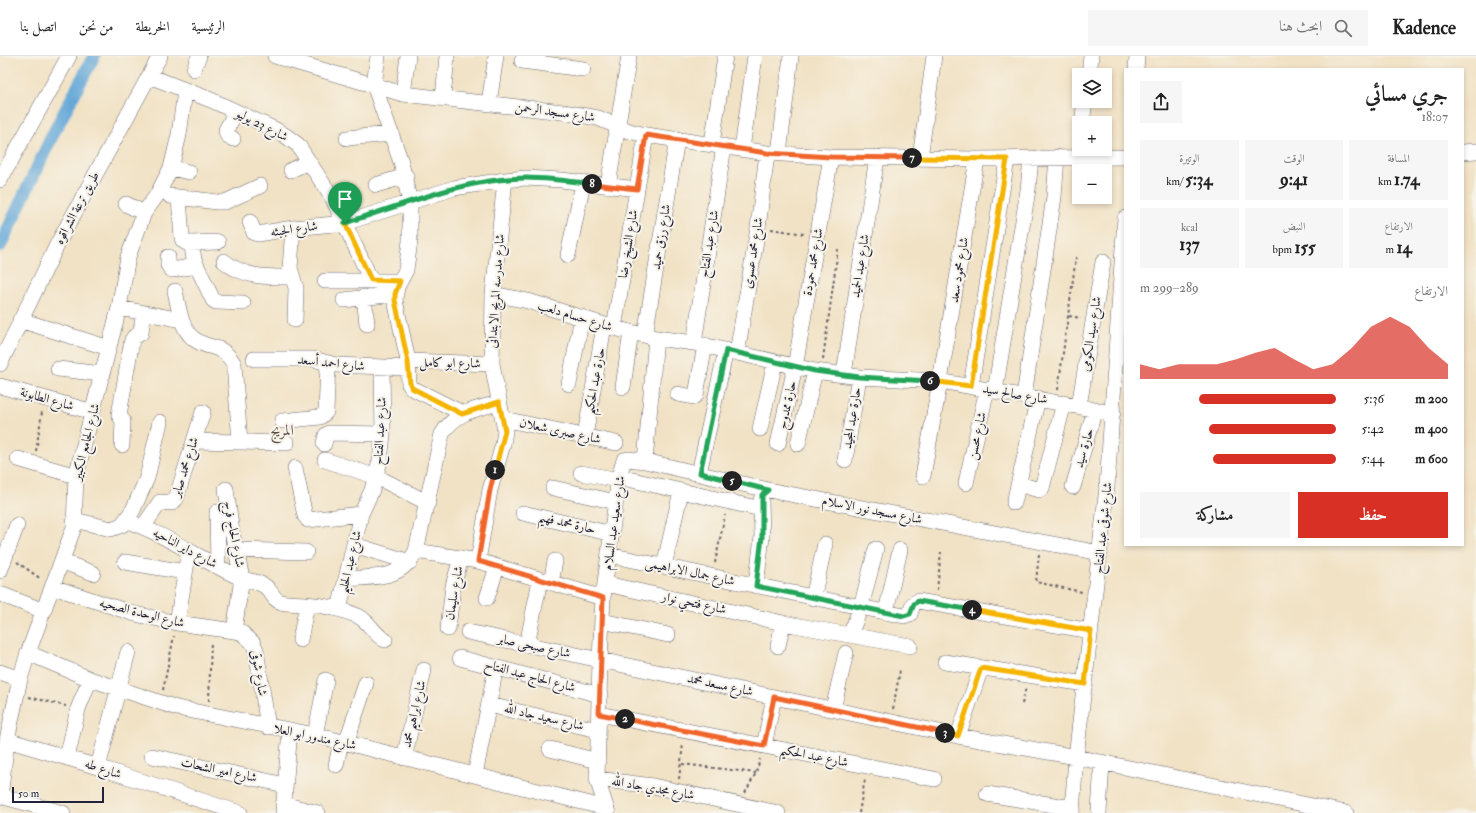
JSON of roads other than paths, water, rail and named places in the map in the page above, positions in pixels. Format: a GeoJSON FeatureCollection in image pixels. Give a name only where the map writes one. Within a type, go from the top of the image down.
{"type":"FeatureCollection","features":[{"type":"Feature","properties":{"kind":"street"},"geometry":{"type":"LineString","coordinates":[[0,180],[69,56]]}},
{"type":"Feature","properties":{"kind":"street","name":"طريق ترعة الشراقوه"},"geometry":{"type":"LineString","coordinates":[[0,364],[20,320],[84,193],[160,56]]}},
{"type":"Feature","properties":{"kind":"street","name":"شارع مسجد الرحمن"},"geometry":{"type":"LineString","coordinates":[[275,56],[318,62],[374,85],[404,94],[489,103],[598,118],[646,135],[773,153],[831,157],[1007,159],[1057,157],[1072,153]]}},
{"type":"Feature","properties":{"kind":"street"},"geometry":{"type":"LineString","coordinates":[[378,56],[374,85],[406,176],[410,203],[410,241],[406,270],[398,287],[396,307],[408,365],[410,384],[412,388],[462,414]]}},
{"type":"Feature","properties":{"kind":"street"},"geometry":{"type":"LineString","coordinates":[[404,94],[408,56]]}},
{"type":"Feature","properties":{"kind":"street"},"geometry":{"type":"LineString","coordinates":[[443,98],[447,56]]}},
{"type":"Feature","properties":{"kind":"street"},"geometry":{"type":"LineString","coordinates":[[489,103],[496,56]]}},
{"type":"Feature","properties":{"kind":"street"},"geometry":{"type":"LineString","coordinates":[[608,186],[629,56]]}},
{"type":"Feature","properties":{"kind":"street","name":"شارع عبد الفتاح"},"geometry":{"type":"LineString","coordinates":[[678,394],[694,397],[696,395],[699,344],[725,56]]}},
{"type":"Feature","properties":{"kind":"street"},"geometry":{"type":"LineString","coordinates":[[742,149],[755,56]]}},
{"type":"Feature","properties":{"kind":"street","name":"شارع محمد عسوى"},"geometry":{"type":"LineString","coordinates":[[700,473],[731,352],[758,228],[791,56]]}},
{"type":"Feature","properties":{"kind":"street"},"geometry":{"type":"LineString","coordinates":[[920,158],[934,56]]}},
{"type":"Feature","properties":{"kind":"street"},"geometry":{"type":"LineString","coordinates":[[1090,68],[1091,56]]}},
{"type":"Feature","properties":{"kind":"street"},"geometry":{"type":"LineString","coordinates":[[1136,68],[1138,56]]}},
{"type":"Feature","properties":{"kind":"street"},"geometry":{"type":"LineString","coordinates":[[522,62],[583,69]]}},
{"type":"Feature","properties":{"kind":"street","name":"شارع 23 يوليو"},"geometry":{"type":"LineString","coordinates":[[149,76],[236,112],[286,136],[298,145],[333,199],[371,280]]}},
{"type":"Feature","properties":{"kind":"street","name":"شارع الجامع الكبير"},"geometry":{"type":"LineString","coordinates":[[0,797],[1,769],[20,679],[52,587],[63,562],[75,520],[74,498],[76,476],[120,308],[128,257],[144,213],[157,195],[171,168],[179,135],[185,91]]}},
{"type":"Feature","properties":{"kind":"street"},"geometry":{"type":"LineString","coordinates":[[233,139],[227,135],[226,130],[236,112]]}},
{"type":"Feature","properties":{"kind":"street"},"geometry":{"type":"LineString","coordinates":[[347,138],[392,134]]}},
{"type":"Feature","properties":{"kind":"street","name":"شارع الشيخ رضا"},"geometry":{"type":"LineString","coordinates":[[609,327],[637,189],[646,135]]}},
{"type":"Feature","properties":{"kind":"street","name":"شارع رزق حميد"},"geometry":{"type":"LineString","coordinates":[[644,335],[677,140]]}},
{"type":"Feature","properties":{"kind":"street"},"geometry":{"type":"LineString","coordinates":[[1464,152],[1476,151]]}},
{"type":"Feature","properties":{"kind":"street","name":"شارع مسجد الرحمن"},"geometry":{"type":"LineString","coordinates":[[1112,155],[1124,157]]}},
{"type":"Feature","properties":{"kind":"street","name":"شارع محمد حمودة"},"geometry":{"type":"LineString","coordinates":[[795,367],[831,157]]}},
{"type":"Feature","properties":{"kind":"street","name":"شارع عبد الحميد"},"geometry":{"type":"LineString","coordinates":[[844,374],[877,157]]}},
{"type":"Feature","properties":{"kind":"street"},"geometry":{"type":"LineString","coordinates":[[1014,503],[1019,484],[1031,397],[1054,197],[1057,157]]}},
{"type":"Feature","properties":{"kind":"street","name":"شارع محسن"},"geometry":{"type":"LineString","coordinates":[[966,483],[991,390],[1028,190],[1031,158]]}},
{"type":"Feature","properties":{"kind":"street","name":"شارع محمود سعد"},"geometry":{"type":"LineString","coordinates":[[923,476],[977,159]]}},
{"type":"Feature","properties":{"kind":"street"},"geometry":{"type":"LineString","coordinates":[[971,386],[1007,159]]}},
{"type":"Feature","properties":{"kind":"street"},"geometry":{"type":"LineString","coordinates":[[291,170],[309,162]]}},
{"type":"Feature","properties":{"kind":"street"},"geometry":{"type":"LineString","coordinates":[[171,168],[189,172]]}},
{"type":"Feature","properties":{"kind":"street"},"geometry":{"type":"LineString","coordinates":[[376,185],[406,176]]}},
{"type":"Feature","properties":{"kind":"street","name":"شارع الجبثه"},"geometry":{"type":"LineString","coordinates":[[250,222],[254,233],[258,234],[293,228],[345,223],[454,188],[525,178],[637,189]]}},
{"type":"Feature","properties":{"kind":"street","name":"شارع مدرسه المريج الابتدائى"},"geometry":{"type":"LineString","coordinates":[[478,561],[490,490],[503,444],[505,431],[504,419],[499,402],[492,364],[493,294],[505,180]]}},
{"type":"Feature","properties":{"kind":"street"},"geometry":{"type":"LineString","coordinates":[[568,256],[583,183]]}},
{"type":"Feature","properties":{"kind":"street"},"geometry":{"type":"LineString","coordinates":[[157,195],[225,202],[260,186]]}},
{"type":"Feature","properties":{"kind":"street"},"geometry":{"type":"LineString","coordinates":[[179,198],[182,238],[184,241],[190,243],[218,242]]}},
{"type":"Feature","properties":{"kind":"street"},"geometry":{"type":"LineString","coordinates":[[126,204],[144,213]]}},
{"type":"Feature","properties":{"kind":"street"},"geometry":{"type":"LineString","coordinates":[[293,228],[290,268],[294,282],[296,300],[295,320]]}},
{"type":"Feature","properties":{"kind":"street","name":"شارع شوقى عبد الفتاح"},"geometry":{"type":"LineString","coordinates":[[1072,810],[1076,757],[1100,553],[1113,413],[1124,234]]}},
{"type":"Feature","properties":{"kind":"street"},"geometry":{"type":"LineString","coordinates":[[190,243],[196,266],[213,300],[216,302],[243,303]]}},
{"type":"Feature","properties":{"kind":"street"},"geometry":{"type":"LineString","coordinates":[[168,257],[168,265],[172,270],[196,266]]}},
{"type":"Feature","properties":{"kind":"street"},"geometry":{"type":"LineString","coordinates":[[224,260],[234,269],[248,274],[266,277],[292,277]]}},
{"type":"Feature","properties":{"kind":"street","name":"شارع سيد الكومى"},"geometry":{"type":"LineString","coordinates":[[1079,406],[1103,262]]}},
{"type":"Feature","properties":{"kind":"street"},"geometry":{"type":"LineString","coordinates":[[325,281],[371,280],[398,287]]}},
{"type":"Feature","properties":{"kind":"street"},"geometry":{"type":"LineString","coordinates":[[344,300],[364,297],[398,287]]}},
{"type":"Feature","properties":{"kind":"street"},"geometry":{"type":"LineString","coordinates":[[175,291],[186,330],[203,344],[222,350],[230,356],[234,364],[240,442]]}},
{"type":"Feature","properties":{"kind":"street","name":"شارع حسام دلعب"},"geometry":{"type":"LineString","coordinates":[[493,294],[528,301],[582,317],[609,327],[644,335]]}},
{"type":"Feature","properties":{"kind":"street"},"geometry":{"type":"LineString","coordinates":[[364,297],[367,324]]}},
{"type":"Feature","properties":{"kind":"street"},"geometry":{"type":"LineString","coordinates":[[120,308],[182,320]]}},
{"type":"Feature","properties":{"kind":"street"},"geometry":{"type":"LineString","coordinates":[[122,445],[123,421],[119,414],[132,340],[134,336],[141,333],[143,313]]}},
{"type":"Feature","properties":{"kind":"street"},"geometry":{"type":"LineString","coordinates":[[569,384],[582,317]]}},
{"type":"Feature","properties":{"kind":"street"},"geometry":{"type":"LineString","coordinates":[[20,320],[109,348]]}},
{"type":"Feature","properties":{"kind":"street","name":"حارة عبد الحكيم"},"geometry":{"type":"LineString","coordinates":[[585,436],[609,327]]}},
{"type":"Feature","properties":{"kind":"street"},"geometry":{"type":"LineString","coordinates":[[623,387],[644,335]]}},
{"type":"Feature","properties":{"kind":"street"},"geometry":{"type":"LineString","coordinates":[[644,335],[645,461]]}},
{"type":"Feature","properties":{"kind":"street","name":"شارع صالح سيد"},"geometry":{"type":"LineString","coordinates":[[644,335],[699,344],[818,371],[859,377],[940,381],[1113,413]]}},
{"type":"Feature","properties":{"kind":"street","name":"شارع احمد أسعد"},"geometry":{"type":"LineString","coordinates":[[254,360],[313,360],[328,364],[382,368],[408,365]]}},
{"type":"Feature","properties":{"kind":"street"},"geometry":{"type":"LineString","coordinates":[[760,429],[775,362]]}},
{"type":"Feature","properties":{"kind":"street"},"geometry":{"type":"LineString","coordinates":[[282,421],[320,417],[326,412],[328,364]]}},
{"type":"Feature","properties":{"kind":"street","name":"شارع ابو كامل"},"geometry":{"type":"LineString","coordinates":[[408,365],[492,364]]}},
{"type":"Feature","properties":{"kind":"street","name":"حارة ممدوح"},"geometry":{"type":"LineString","coordinates":[[778,444],[795,367]]}},
{"type":"Feature","properties":{"kind":"street","name":"شارع عبد الفتاح"},"geometry":{"type":"LineString","coordinates":[[361,514],[376,478],[383,434],[382,368]]}},
{"type":"Feature","properties":{"kind":"street"},"geometry":{"type":"LineString","coordinates":[[58,369],[103,374]]}},
{"type":"Feature","properties":{"kind":"street"},"geometry":{"type":"LineString","coordinates":[[798,444],[818,371]]}},
{"type":"Feature","properties":{"kind":"street","name":"حارة عبد المجيد"},"geometry":{"type":"LineString","coordinates":[[845,460],[859,377]]}},
{"type":"Feature","properties":{"kind":"street","name":"شارع الطابونة"},"geometry":{"type":"LineString","coordinates":[[0,386],[93,412]]}},
{"type":"Feature","properties":{"kind":"street"},"geometry":{"type":"LineString","coordinates":[[346,579],[385,577],[395,573],[413,556],[428,503],[442,434],[450,422],[462,414],[499,402]]}},
{"type":"Feature","properties":{"kind":"street"},"geometry":{"type":"LineString","coordinates":[[1019,484],[1039,490],[1042,488],[1060,402]]}},
{"type":"Feature","properties":{"kind":"street","name":"حارة سيد"},"geometry":{"type":"LineString","coordinates":[[1073,487],[1094,409]]}},
{"type":"Feature","properties":{"kind":"street","name":"شارع محمد صابر"},"geometry":{"type":"LineString","coordinates":[[144,527],[160,502],[174,502],[203,412]]}},
{"type":"Feature","properties":{"kind":"street","name":"شارع صبرى شعلان"},"geometry":{"type":"LineString","coordinates":[[504,419],[616,443]]}},
{"type":"Feature","properties":{"kind":"street"},"geometry":{"type":"LineString","coordinates":[[75,520],[111,529],[117,528],[126,521],[147,478],[160,422]]}},
{"type":"Feature","properties":{"kind":"street"},"geometry":{"type":"LineString","coordinates":[[324,444],[326,435],[329,433],[383,434]]}},
{"type":"Feature","properties":{"kind":"street"},"geometry":{"type":"LineString","coordinates":[[194,441],[287,443]]}},
{"type":"Feature","properties":{"kind":"street"},"geometry":{"type":"LineString","coordinates":[[18,459],[76,476]]}},
{"type":"Feature","properties":{"kind":"street"},"geometry":{"type":"LineString","coordinates":[[325,460],[376,478],[428,503]]}},
{"type":"Feature","properties":{"kind":"street","name":"شارع سعيد عبد السلام"},"geometry":{"type":"LineString","coordinates":[[597,779],[602,621],[619,479],[624,460],[645,461]]}},
{"type":"Feature","properties":{"kind":"street","name":"شارع مسجد نور الاسلام"},"geometry":{"type":"LineString","coordinates":[[645,461],[768,490],[1100,553]]}},
{"type":"Feature","properties":{"kind":"street"},"geometry":{"type":"LineString","coordinates":[[295,468],[305,516],[308,520],[361,514]]}},
{"type":"Feature","properties":{"kind":"street"},"geometry":{"type":"LineString","coordinates":[[581,473],[681,491],[761,509]]}},
{"type":"Feature","properties":{"kind":"street"},"geometry":{"type":"LineString","coordinates":[[553,488],[616,502]]}},
{"type":"Feature","properties":{"kind":"street","name":"شارع الحاج فرج"},"geometry":{"type":"LineString","coordinates":[[226,489],[242,578]]}},
{"type":"Feature","properties":{"kind":"street"},"geometry":{"type":"LineString","coordinates":[[756,586],[762,537],[762,495],[768,490]]}},
{"type":"Feature","properties":{"kind":"street"},"geometry":{"type":"LineString","coordinates":[[664,566],[681,491]]}},
{"type":"Feature","properties":{"kind":"street"},"geometry":{"type":"LineString","coordinates":[[217,512],[218,566]]}},
{"type":"Feature","properties":{"kind":"street","name":"حارة محمد فهيم"},"geometry":{"type":"LineString","coordinates":[[523,513],[612,534]]}},
{"type":"Feature","properties":{"kind":"street","name":"شارع عبد الحليم"},"geometry":{"type":"LineString","coordinates":[[339,609],[361,514]]}},
{"type":"Feature","properties":{"kind":"street","name":"شارع داير الناحيه"},"geometry":{"type":"LineString","coordinates":[[126,521],[144,527],[242,578],[267,587],[280,602],[339,609],[359,617],[369,623],[378,636],[385,640]]}},
{"type":"Feature","properties":{"kind":"street"},"geometry":{"type":"LineString","coordinates":[[0,571],[17,525]]}},
{"type":"Feature","properties":{"kind":"street"},"geometry":{"type":"LineString","coordinates":[[813,598],[825,544]]}},
{"type":"Feature","properties":{"kind":"street"},"geometry":{"type":"LineString","coordinates":[[354,545],[413,556],[461,558],[478,561],[546,582],[605,591]]}},
{"type":"Feature","properties":{"kind":"street"},"geometry":{"type":"LineString","coordinates":[[850,635],[861,607],[876,549]]}},
{"type":"Feature","properties":{"kind":"street"},"geometry":{"type":"LineString","coordinates":[[177,623],[189,550]]}},
{"type":"Feature","properties":{"kind":"street"},"geometry":{"type":"LineString","coordinates":[[236,550],[306,552]]}},
{"type":"Feature","properties":{"kind":"street"},"geometry":{"type":"LineString","coordinates":[[886,612],[900,550]]}},
{"type":"Feature","properties":{"kind":"street","name":"شارع جمال الابراهيمى"},"geometry":{"type":"LineString","coordinates":[[609,555],[904,616],[910,614],[915,602],[935,603],[1091,631]]}},
{"type":"Feature","properties":{"kind":"street","name":"شارع سليمان"},"geometry":{"type":"LineString","coordinates":[[448,629],[453,586],[461,558]]}},
{"type":"Feature","properties":{"kind":"street"},"geometry":{"type":"LineString","coordinates":[[527,645],[546,582],[555,561]]}},
{"type":"Feature","properties":{"kind":"street"},"geometry":{"type":"LineString","coordinates":[[63,562],[93,573]]}},
{"type":"Feature","properties":{"kind":"street"},"geometry":{"type":"LineString","coordinates":[[125,562],[185,572]]}},
{"type":"Feature","properties":{"kind":"street"},"geometry":{"type":"LineString","coordinates":[[487,598],[498,567]]}},
{"type":"Feature","properties":{"kind":"street"},"geometry":{"type":"LineString","coordinates":[[234,631],[242,578]]}},
{"type":"Feature","properties":{"kind":"street","name":"شارع الوحدة الصحيه"},"geometry":{"type":"LineString","coordinates":[[52,587],[135,614],[177,623],[234,631]]}},
{"type":"Feature","properties":{"kind":"street","name":"شارع فتحي نوار"},"geometry":{"type":"LineString","coordinates":[[605,591],[910,646]]}},
{"type":"Feature","properties":{"kind":"street"},"geometry":{"type":"LineString","coordinates":[[0,594],[44,611]]}},
{"type":"Feature","properties":{"kind":"street"},"geometry":{"type":"LineString","coordinates":[[300,640],[307,604]]}},
{"type":"Feature","properties":{"kind":"street"},"geometry":{"type":"LineString","coordinates":[[602,621],[668,635]]}},
{"type":"Feature","properties":{"kind":"street"},"geometry":{"type":"LineString","coordinates":[[778,646],[783,622]]}},
{"type":"Feature","properties":{"kind":"street","name":"شارع شوقى"},"geometry":{"type":"LineString","coordinates":[[234,631],[248,636],[256,650],[268,726]]}},
{"type":"Feature","properties":{"kind":"street","name":"شارع صبحى صابر"},"geometry":{"type":"LineString","coordinates":[[468,632],[600,660]]}},
{"type":"Feature","properties":{"kind":"street"},"geometry":{"type":"LineString","coordinates":[[98,767],[128,652]]}},
{"type":"Feature","properties":{"kind":"street","name":"شارع مندور ابو العلا"},"geometry":{"type":"LineString","coordinates":[[28,653],[90,679],[160,703],[208,716],[315,735],[607,810]]}},
{"type":"Feature","properties":{"kind":"street"},"geometry":{"type":"LineString","coordinates":[[833,710],[846,653]]}},
{"type":"Feature","properties":{"kind":"street","name":"شارع الحاج عبد الفتاح"},"geometry":{"type":"LineString","coordinates":[[460,658],[600,695]]}},
{"type":"Feature","properties":{"kind":"street","name":"شارع مسعد محمد"},"geometry":{"type":"LineString","coordinates":[[600,660],[958,736],[1102,762],[1346,813]]}},
{"type":"Feature","properties":{"kind":"street"},"geometry":{"type":"LineString","coordinates":[[945,662],[1085,684]]}},
{"type":"Feature","properties":{"kind":"street"},"geometry":{"type":"LineString","coordinates":[[475,775],[496,667]]}},
{"type":"Feature","properties":{"kind":"street"},"geometry":{"type":"LineString","coordinates":[[958,736],[981,668]]}},
{"type":"Feature","properties":{"kind":"street","name":"شارع ابراهيم محمد"},"geometry":{"type":"LineString","coordinates":[[404,758],[424,670]]}},
{"type":"Feature","properties":{"kind":"street"},"geometry":{"type":"LineString","coordinates":[[0,672],[20,679]]}},
{"type":"Feature","properties":{"kind":"street"},"geometry":{"type":"LineString","coordinates":[[68,758],[78,709],[90,679]]}},
{"type":"Feature","properties":{"kind":"street"},"geometry":{"type":"LineString","coordinates":[[315,735],[326,680]]}},
{"type":"Feature","properties":{"kind":"street"},"geometry":{"type":"LineString","coordinates":[[336,764],[366,684]]}},
{"type":"Feature","properties":{"kind":"street"},"geometry":{"type":"LineString","coordinates":[[764,746],[774,697]]}},
{"type":"Feature","properties":{"kind":"street","name":"شارع سعيد جاد الله"},"geometry":{"type":"LineString","coordinates":[[489,705],[598,730]]}},
{"type":"Feature","properties":{"kind":"street","name":"شارع عبد الحكيم"},"geometry":{"type":"LineString","coordinates":[[599,714],[934,779]]}},
{"type":"Feature","properties":{"kind":"street"},"geometry":{"type":"LineString","coordinates":[[290,730],[283,809],[318,813]]}},
{"type":"Feature","properties":{"kind":"street","name":"شارع طه"},"geometry":{"type":"LineString","coordinates":[[7,740],[98,767],[240,813]]}},
{"type":"Feature","properties":{"kind":"street"},"geometry":{"type":"LineString","coordinates":[[550,749],[598,761]]}},
{"type":"Feature","properties":{"kind":"street","name":"شارع امير الشحات"},"geometry":{"type":"LineString","coordinates":[[152,756],[285,785]]}},
{"type":"Feature","properties":{"kind":"street"},"geometry":{"type":"LineString","coordinates":[[1099,813],[1102,762]]}},
{"type":"Feature","properties":{"kind":"street"},"geometry":{"type":"LineString","coordinates":[[597,779],[607,810]]}},
{"type":"Feature","properties":{"kind":"street","name":"شارع مجدي جاد الله"},"geometry":{"type":"LineString","coordinates":[[597,779],[653,786],[778,813]]}},
{"type":"Feature","properties":{"kind":"street"},"geometry":{"type":"LineString","coordinates":[[987,794],[1072,810]]}},
{"type":"Feature","properties":{"kind":"street"},"geometry":{"type":"LineString","coordinates":[[0,797],[64,813]]}},
{"type":"Feature","properties":{"kind":"waterway"},"geometry":{"type":"LineString","coordinates":[[0,246],[54,132],[94,56]]}},
{"type":"Feature","properties":{"kind":"district","name":"المريج"},"geometry":{"type":"Point","coordinates":[282,430]}}]}
